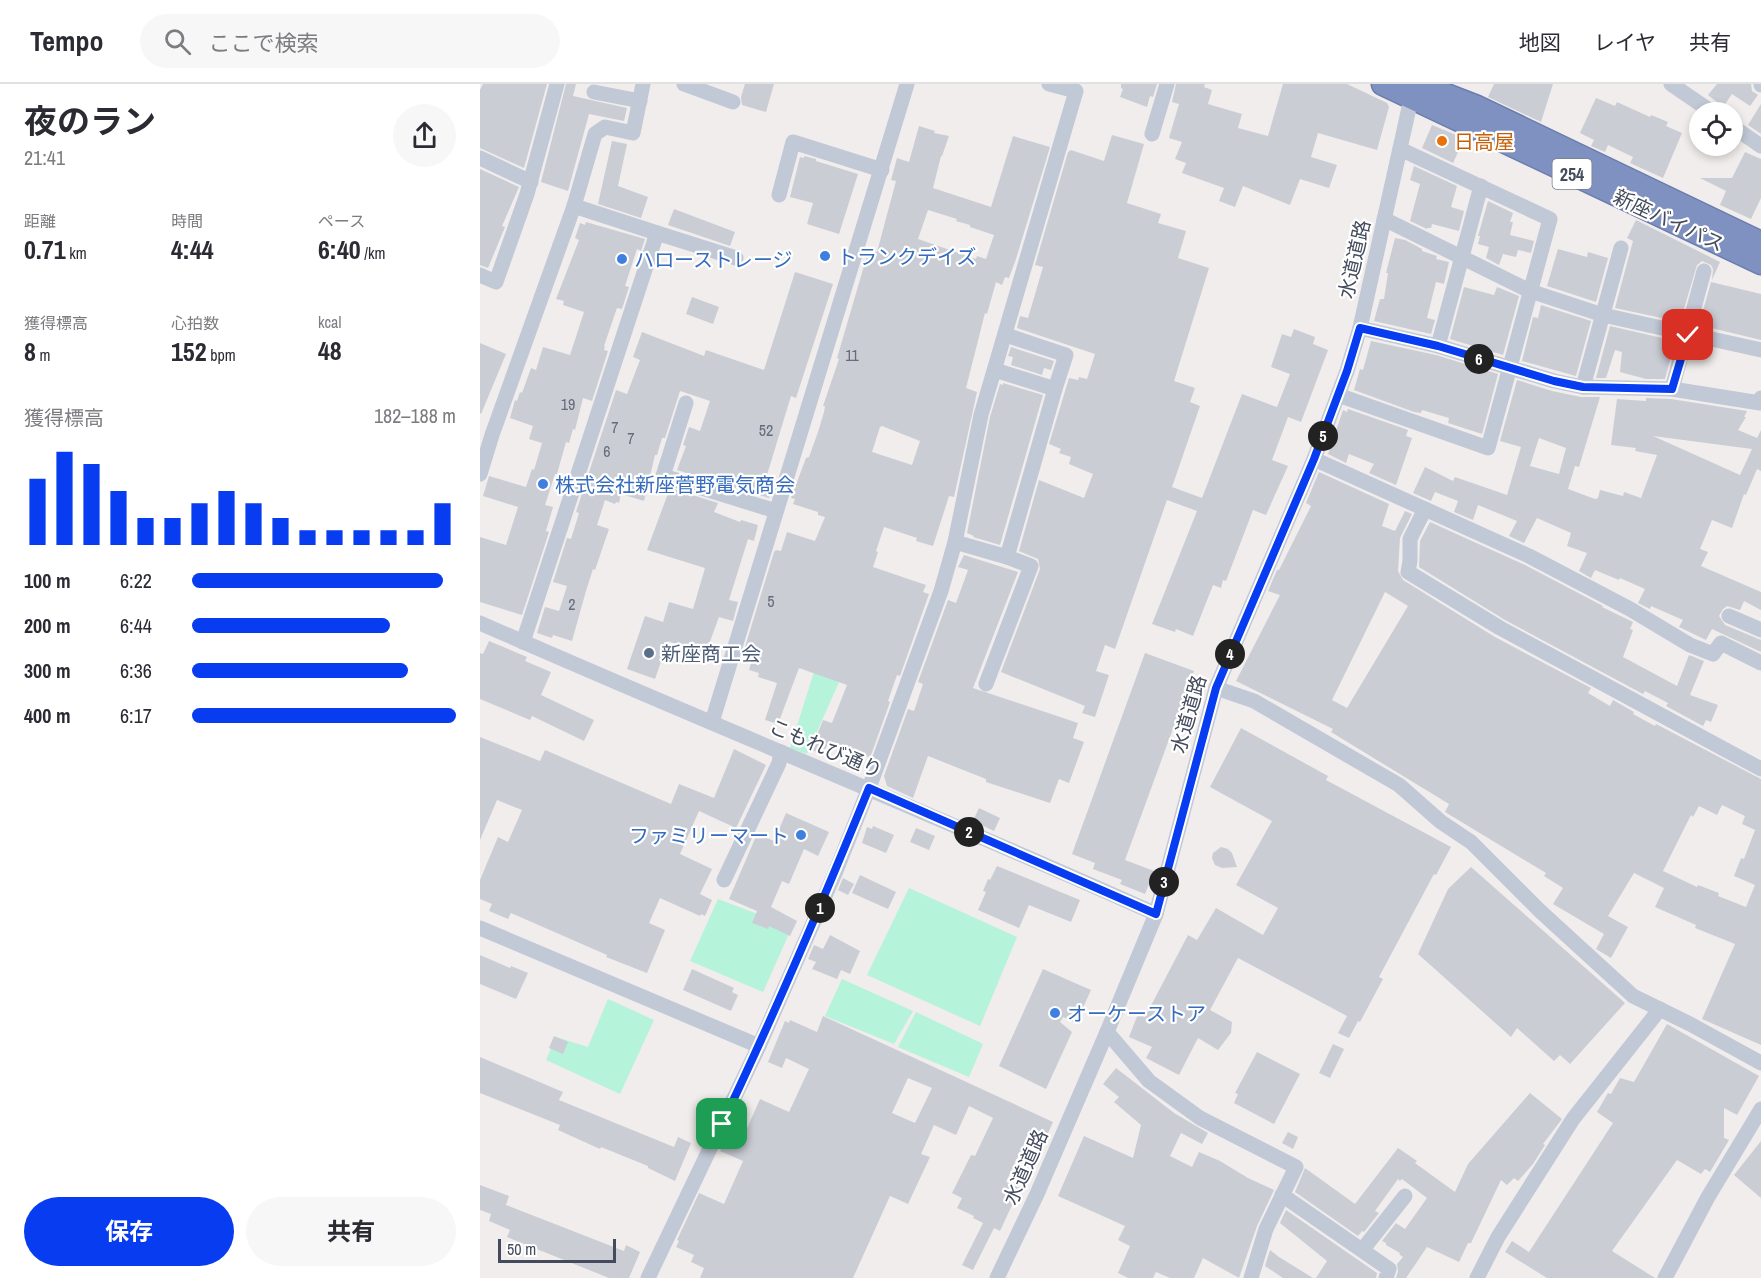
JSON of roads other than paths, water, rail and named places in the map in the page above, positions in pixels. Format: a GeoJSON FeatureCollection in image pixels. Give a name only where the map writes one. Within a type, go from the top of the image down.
{"type":"FeatureCollection","features":[{"type":"Feature","properties":{"kind":"highway","name":"新座バイパス"},"geometry":{"type":"LineString","coordinates":[[1383,84],[1415,89],[1477,107],[1761,243]]}},
{"type":"Feature","properties":{"kind":"highway","name":"新座バイパス"},"geometry":{"type":"LineString","coordinates":[[1415,89],[1761,263]]}},
{"type":"Feature","properties":{"kind":"street"},"geometry":{"type":"LineString","coordinates":[[480,275],[496,282],[531,182],[557,84]]}},
{"type":"Feature","properties":{"kind":"street"},"geometry":{"type":"LineString","coordinates":[[480,474],[574,206],[595,134],[604,127],[633,133],[643,84]]}},
{"type":"Feature","properties":{"kind":"street"},"geometry":{"type":"LineString","coordinates":[[684,84],[733,102]]}},
{"type":"Feature","properties":{"kind":"street"},"geometry":{"type":"LineString","coordinates":[[712,722],[907,84]]}},
{"type":"Feature","properties":{"kind":"street"},"geometry":{"type":"LineString","coordinates":[[648,1278],[759,1046],[836,871],[941,591],[955,542],[981,415],[1076,91],[1049,84]]}},
{"type":"Feature","properties":{"kind":"street"},"geometry":{"type":"LineString","coordinates":[[1152,134],[1167,84]]}},
{"type":"Feature","properties":{"kind":"street"},"geometry":{"type":"LineString","coordinates":[[1671,84],[1697,102]]}},
{"type":"Feature","properties":{"kind":"street","name":"水道道路"},"geometry":{"type":"LineString","coordinates":[[997,1278],[1037,1194],[1156,914],[1216,688],[1314,459],[1360,328],[1415,89]]}},
{"type":"Feature","properties":{"kind":"street"},"geometry":{"type":"LineString","coordinates":[[594,92],[640,101]]}},
{"type":"Feature","properties":{"kind":"street"},"geometry":{"type":"LineString","coordinates":[[1743,134],[1761,146]]}},
{"type":"Feature","properties":{"kind":"street"},"geometry":{"type":"LineString","coordinates":[[779,195],[793,142],[882,170]]}},
{"type":"Feature","properties":{"kind":"street"},"geometry":{"type":"LineString","coordinates":[[1338,396],[1488,448],[1550,219],[1400,149]]}},
{"type":"Feature","properties":{"kind":"street"},"geometry":{"type":"LineString","coordinates":[[480,158],[531,182]]}},
{"type":"Feature","properties":{"kind":"street"},"geometry":{"type":"LineString","coordinates":[[1438,346],[1481,186]]}},
{"type":"Feature","properties":{"kind":"street"},"geometry":{"type":"LineString","coordinates":[[574,206],[736,258]]}},
{"type":"Feature","properties":{"kind":"street"},"geometry":{"type":"LineString","coordinates":[[1384,219],[1530,291],[1603,315],[1761,350]]}},
{"type":"Feature","properties":{"kind":"street"},"geometry":{"type":"LineString","coordinates":[[523,642],[657,233]]}},
{"type":"Feature","properties":{"kind":"street"},"geometry":{"type":"LineString","coordinates":[[1583,387],[1622,248]]}},
{"type":"Feature","properties":{"kind":"street"},"geometry":{"type":"LineString","coordinates":[[1672,389],[1704,271]]}},
{"type":"Feature","properties":{"kind":"street"},"geometry":{"type":"LineString","coordinates":[[1360,328],[1438,346],[1510,369],[1583,387],[1672,389],[1760,403],[1761,398]]}},
{"type":"Feature","properties":{"kind":"street"},"geometry":{"type":"LineString","coordinates":[[1006,336],[1066,355],[1007,557]]}},
{"type":"Feature","properties":{"kind":"street"},"geometry":{"type":"LineString","coordinates":[[995,370],[1055,389]]}},
{"type":"Feature","properties":{"kind":"street"},"geometry":{"type":"LineString","coordinates":[[686,403],[663,476],[777,511]]}},
{"type":"Feature","properties":{"kind":"street"},"geometry":{"type":"LineString","coordinates":[[1314,459],[1539,561],[1630,609],[1690,645],[1713,654],[1721,643],[1761,663]]}},
{"type":"Feature","properties":{"kind":"street"},"geometry":{"type":"LineString","coordinates":[[1425,509],[1410,539],[1408,572],[1500,628],[1761,769]]}},
{"type":"Feature","properties":{"kind":"street"},"geometry":{"type":"LineString","coordinates":[[955,542],[1031,566],[986,684]]}},
{"type":"Feature","properties":{"kind":"street"},"geometry":{"type":"LineString","coordinates":[[1729,616],[1761,630]]}},
{"type":"Feature","properties":{"kind":"street","name":"こもれび通り"},"geometry":{"type":"LineString","coordinates":[[480,623],[869,788],[1156,914]]}},
{"type":"Feature","properties":{"kind":"street"},"geometry":{"type":"LineString","coordinates":[[1216,688],[1254,701],[1399,785],[1441,822],[1471,842],[1540,911],[1633,996],[1761,1063]]}},
{"type":"Feature","properties":{"kind":"street"},"geometry":{"type":"LineString","coordinates":[[724,880],[780,763],[781,752]]}},
{"type":"Feature","properties":{"kind":"street"},"geometry":{"type":"LineString","coordinates":[[480,928],[759,1046]]}},
{"type":"Feature","properties":{"kind":"street"},"geometry":{"type":"LineString","coordinates":[[1477,1278],[1498,1237],[1573,1119],[1660,1009]]}},
{"type":"Feature","properties":{"kind":"street"},"geometry":{"type":"LineString","coordinates":[[1107,1032],[1149,1081],[1200,1118],[1296,1167],[1266,1229],[1255,1276]]}},
{"type":"Feature","properties":{"kind":"street"},"geometry":{"type":"LineString","coordinates":[[1665,1278],[1708,1197],[1761,1109]]}},
{"type":"Feature","properties":{"kind":"street"},"geometry":{"type":"LineString","coordinates":[[1282,1195],[1389,1269],[1386,1278]]}},
{"type":"Feature","properties":{"kind":"street"},"geometry":{"type":"LineString","coordinates":[[1363,1249],[1405,1196]]}},
{"type":"Feature","properties":{"kind":"place","name":"日高屋"},"geometry":{"type":"Point","coordinates":[1442,141]}},
{"type":"Feature","properties":{"kind":"place","name":"トランクデイズ"},"geometry":{"type":"Point","coordinates":[825,256]}},
{"type":"Feature","properties":{"kind":"place","name":"ハローストレージ"},"geometry":{"type":"Point","coordinates":[622,259]}},
{"type":"Feature","properties":{"kind":"place","name":"株式会社新座菅野電気商会"},"geometry":{"type":"Point","coordinates":[543,484]}},
{"type":"Feature","properties":{"kind":"place","name":"新座商工会"},"geometry":{"type":"Point","coordinates":[649,653]}},
{"type":"Feature","properties":{"kind":"place","name":"ファミリーマート"},"geometry":{"type":"Point","coordinates":[801,835]}},
{"type":"Feature","properties":{"kind":"place","name":"オーケーストア"},"geometry":{"type":"Point","coordinates":[1055,1013]}}]}
